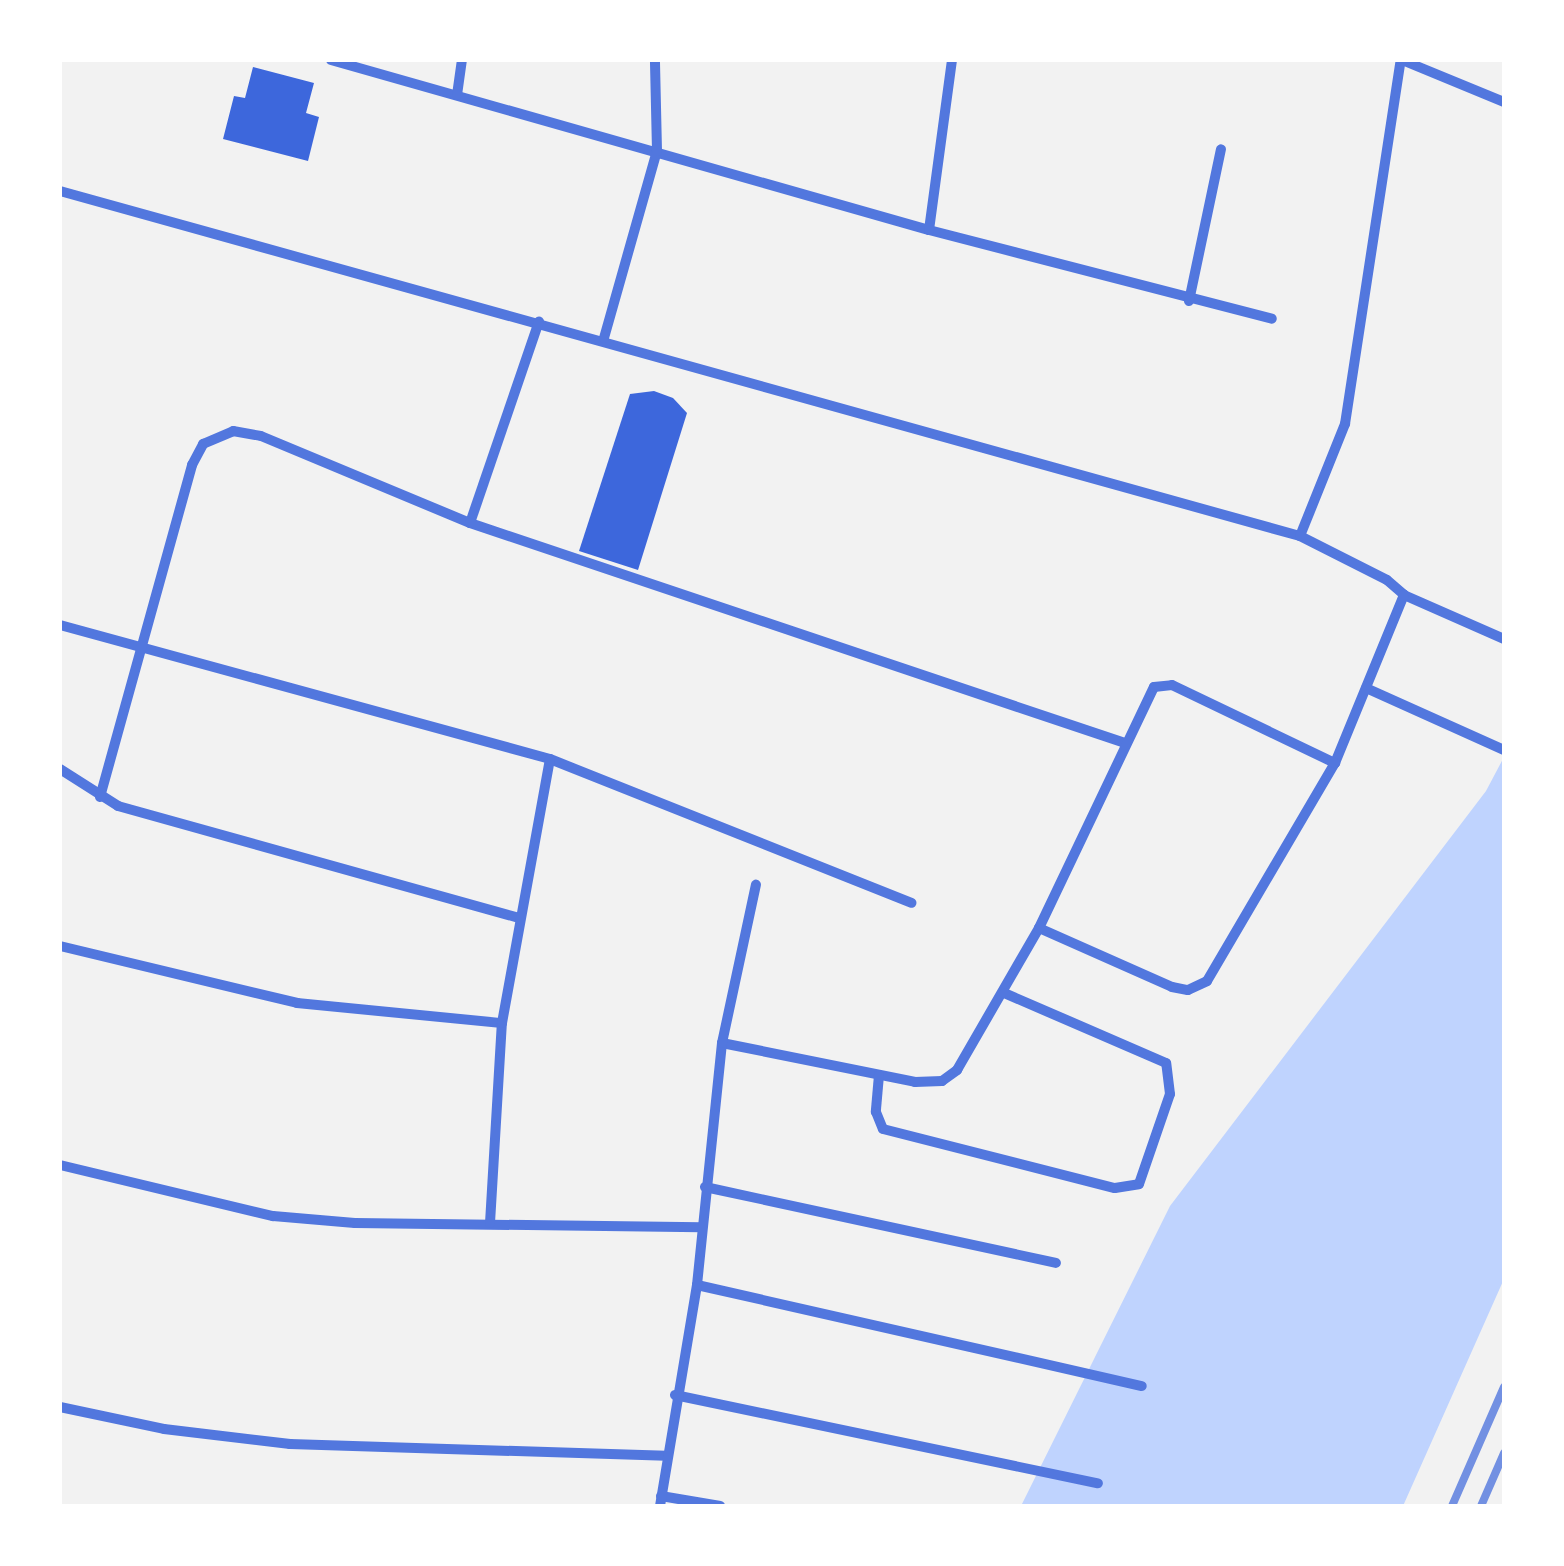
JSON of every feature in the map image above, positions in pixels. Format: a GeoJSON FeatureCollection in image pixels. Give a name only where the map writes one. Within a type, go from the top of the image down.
{"type":"FeatureCollection","features":[{"type":"Feature","properties":{"kind":"street"},"geometry":{"type":"LineString","coordinates":[[330,60],[929,230],[1272,319]]}},
{"type":"Feature","properties":{"kind":"street"},"geometry":{"type":"LineString","coordinates":[[457,95],[462,60]]}},
{"type":"Feature","properties":{"kind":"street"},"geometry":{"type":"LineString","coordinates":[[604,338],[657,151],[655,60]]}},
{"type":"Feature","properties":{"kind":"street"},"geometry":{"type":"LineString","coordinates":[[929,230],[952,60]]}},
{"type":"Feature","properties":{"kind":"street"},"geometry":{"type":"LineString","coordinates":[[1300,536],[1345,424],[1401,60],[1504,102]]}},
{"type":"Feature","properties":{"kind":"street"},"geometry":{"type":"LineString","coordinates":[[1188,300],[1221,149]]}},
{"type":"Feature","properties":{"kind":"street"},"geometry":{"type":"LineString","coordinates":[[60,191],[604,338],[1300,536],[1404,596],[1504,639]]}},
{"type":"Feature","properties":{"kind":"street"},"geometry":{"type":"LineString","coordinates":[[470,524],[539,322]]}},
{"type":"Feature","properties":{"kind":"street"},"geometry":{"type":"LineString","coordinates":[[100,797],[192,466],[216,433],[261,436],[470,524],[1125,743]]}},
{"type":"Feature","properties":{"kind":"street"},"geometry":{"type":"LineString","coordinates":[[1039,928],[1172,987],[1188,990],[1207,981],[1336,763],[1404,596]]}},
{"type":"Feature","properties":{"kind":"street"},"geometry":{"type":"LineString","coordinates":[[60,625],[550,759],[911,903]]}},
{"type":"Feature","properties":{"kind":"street"},"geometry":{"type":"LineString","coordinates":[[722,1043],[878,1075],[942,1081],[971,1054],[1039,928],[1146,696],[1154,687],[1172,685],[1336,763]]}},
{"type":"Feature","properties":{"kind":"street"},"geometry":{"type":"LineString","coordinates":[[1366,688],[1504,750]]}},
{"type":"Feature","properties":{"kind":"street"},"geometry":{"type":"LineString","coordinates":[[490,1223],[502,1023],[550,759]]}},
{"type":"Feature","properties":{"kind":"street"},"geometry":{"type":"LineString","coordinates":[[60,769],[100,797],[520,918]]}},
{"type":"Feature","properties":{"kind":"street"},"geometry":{"type":"LineString","coordinates":[[720,1506],[660,1501],[697,1285],[722,1043],[756,885]]}},
{"type":"Feature","properties":{"kind":"street"},"geometry":{"type":"LineString","coordinates":[[60,946],[297,1003],[502,1023]]}},
{"type":"Feature","properties":{"kind":"street"},"geometry":{"type":"LineString","coordinates":[[878,1075],[876,1112],[883,1129],[1115,1188],[1139,1184],[1170,1094],[1166,1063],[1004,993]]}},
{"type":"Feature","properties":{"kind":"street"},"geometry":{"type":"LineString","coordinates":[[60,1165],[273,1216],[701,1226]]}},
{"type":"Feature","properties":{"kind":"street"},"geometry":{"type":"LineString","coordinates":[[705,1187],[1056,1262]]}},
{"type":"Feature","properties":{"kind":"street"},"geometry":{"type":"LineString","coordinates":[[697,1285],[1142,1386]]}},
{"type":"Feature","properties":{"kind":"street"},"geometry":{"type":"LineString","coordinates":[[675,1396],[1098,1483]]}},
{"type":"Feature","properties":{"kind":"street"},"geometry":{"type":"LineString","coordinates":[[60,1407],[164,1429],[290,1444],[666,1456]]}},
{"type":"Feature","properties":{"kind":"water"},"geometry":{"type":"Polygon","coordinates":[[[1504,757],[1504,1279],[1403,1506],[1021,1506],[1170,1206],[1486,791],[1504,757]]]}},
{"type":"Feature","properties":{"kind":"building"},"geometry":{"type":"Polygon","coordinates":[[[253,67],[314,83],[306,113],[319,117],[308,161],[223,139],[234,96],[245,98],[253,67]]]}},
{"type":"Feature","properties":{"kind":"building"},"geometry":{"type":"Polygon","coordinates":[[[654,391],[673,398],[687,413],[638,570],[579,551],[630,394],[654,391]]]}},
{"type":"Feature","properties":{"kind":"railway"},"geometry":{"type":"LineString","coordinates":[[1452,1506],[1504,1387]]}},
{"type":"Feature","properties":{"kind":"railway"},"geometry":{"type":"LineString","coordinates":[[1481,1506],[1504,1453]]}}]}
